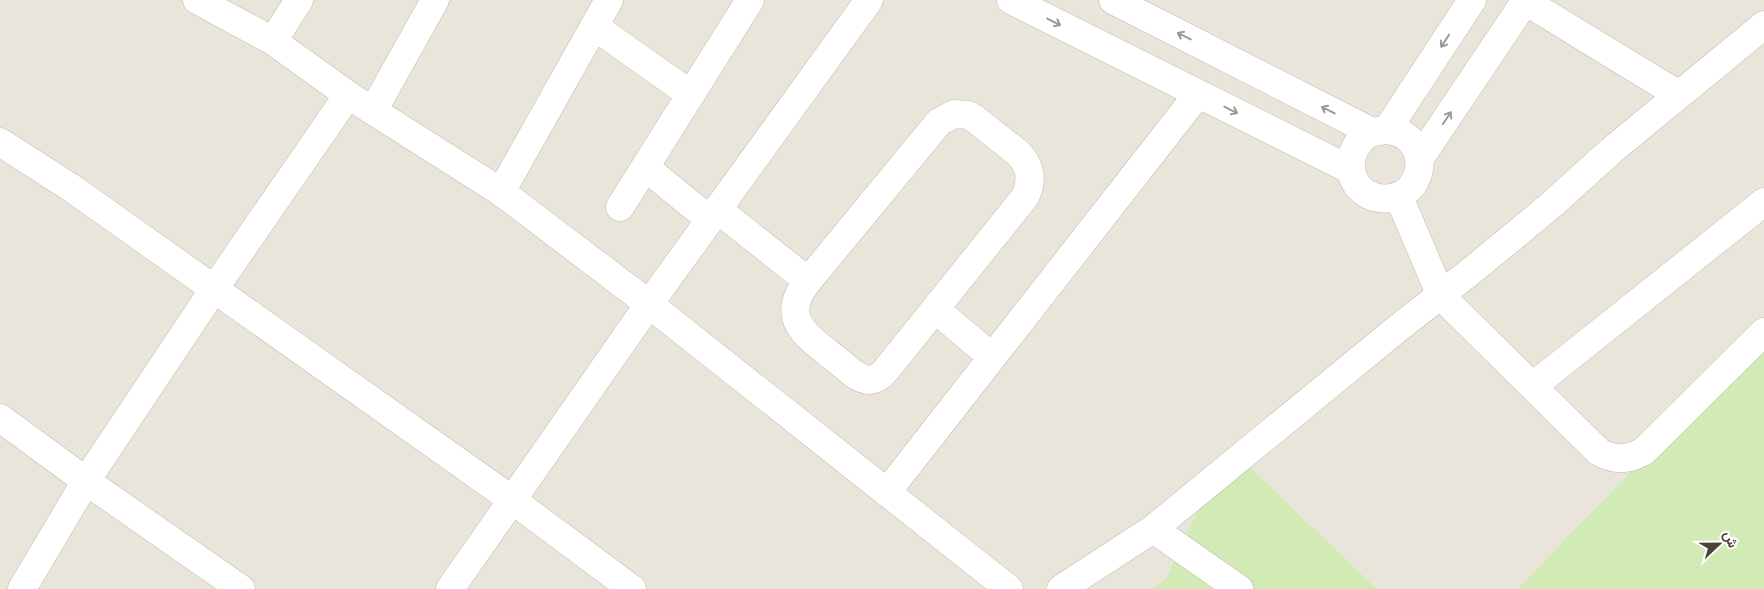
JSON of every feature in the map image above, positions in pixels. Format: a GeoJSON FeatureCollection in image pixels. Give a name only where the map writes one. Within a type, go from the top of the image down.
{"type":"FeatureCollection","features":[{"type":"Feature","properties":{"kind":"street"},"geometry":{"type":"LineString","coordinates":[[197,0],[273,41],[348,95],[501,192],[649,304],[1009,589]]}},
{"type":"Feature","properties":{"kind":"street"},"geometry":{"type":"LineString","coordinates":[[273,41],[299,0]]}},
{"type":"Feature","properties":{"kind":"street"},"geometry":{"type":"LineString","coordinates":[[373,111],[435,0]]}},
{"type":"Feature","properties":{"kind":"street"},"geometry":{"type":"LineString","coordinates":[[501,192],[608,0]]}},
{"type":"Feature","properties":{"kind":"street"},"geometry":{"type":"LineString","coordinates":[[620,207],[750,0]]}},
{"type":"Feature","properties":{"kind":"street"},"geometry":{"type":"LineString","coordinates":[[450,589],[649,304],[869,0]]}},
{"type":"Feature","properties":{"kind":"street"},"geometry":{"type":"LineString","coordinates":[[1011,0],[1351,170]]}},
{"type":"Feature","properties":{"kind":"street"},"geometry":{"type":"LineString","coordinates":[[1472,0],[1380,131],[1359,141],[1352,155],[1351,170],[1357,185],[1369,195],[1384,199],[1399,196],[1411,188],[1419,174],[1420,158],[1525,0],[1679,95]]}},
{"type":"Feature","properties":{"kind":"street"},"geometry":{"type":"LineString","coordinates":[[1118,1],[1380,131],[1402,134],[1413,144],[1420,158]]}},
{"type":"Feature","properties":{"kind":"street"},"geometry":{"type":"LineString","coordinates":[[1061,589],[1153,529],[1550,206],[1612,150],[1764,25]]}},
{"type":"Feature","properties":{"kind":"street"},"geometry":{"type":"LineString","coordinates":[[594,26],[690,94]]}},
{"type":"Feature","properties":{"kind":"street"},"geometry":{"type":"LineString","coordinates":[[887,492],[1198,94]]}},
{"type":"Feature","properties":{"kind":"street"},"geometry":{"type":"LineString","coordinates":[[22,589],[86,480],[214,289],[348,95]]}},
{"type":"Feature","properties":{"kind":"street"},"geometry":{"type":"LineString","coordinates":[[954,114],[968,115],[1024,159],[1028,166],[1030,182],[1025,197],[935,309],[882,375],[876,379],[862,379],[805,335],[797,320],[796,304],[797,296],[808,281],[939,122],[954,114]]}},
{"type":"Feature","properties":{"kind":"street"},"geometry":{"type":"LineString","coordinates":[[0,142],[70,187],[512,499],[632,589]]}},
{"type":"Feature","properties":{"kind":"street"},"geometry":{"type":"LineString","coordinates":[[644,167],[808,281]]}},
{"type":"Feature","properties":{"kind":"street"},"geometry":{"type":"LineString","coordinates":[[1399,196],[1440,296],[1600,452],[1610,458],[1633,457],[1652,444],[1764,332]]}},
{"type":"Feature","properties":{"kind":"street"},"geometry":{"type":"LineString","coordinates":[[1533,386],[1764,202]]}},
{"type":"Feature","properties":{"kind":"street"},"geometry":{"type":"LineString","coordinates":[[935,309],[992,357]]}},
{"type":"Feature","properties":{"kind":"street"},"geometry":{"type":"LineString","coordinates":[[0,418],[241,589]]}},
{"type":"Feature","properties":{"kind":"street"},"geometry":{"type":"LineString","coordinates":[[1153,529],[1239,589]]}},
{"type":"Feature","properties":{"kind":"shaded area"},"geometry":{"type":"Polygon","coordinates":[[[0,0],[1764,0],[1764,334],[1517,589],[1377,589],[1228,446],[1166,578],[1152,589],[0,589],[0,0]]]}},
{"type":"Feature","properties":{"kind":"green space"},"geometry":{"type":"Polygon","coordinates":[[[1764,334],[1764,589],[1517,589],[1764,334]]]}},
{"type":"Feature","properties":{"kind":"green space"},"geometry":{"type":"Polygon","coordinates":[[[1228,446],[1377,589],[1152,589],[1166,578],[1228,446]]]}}]}
